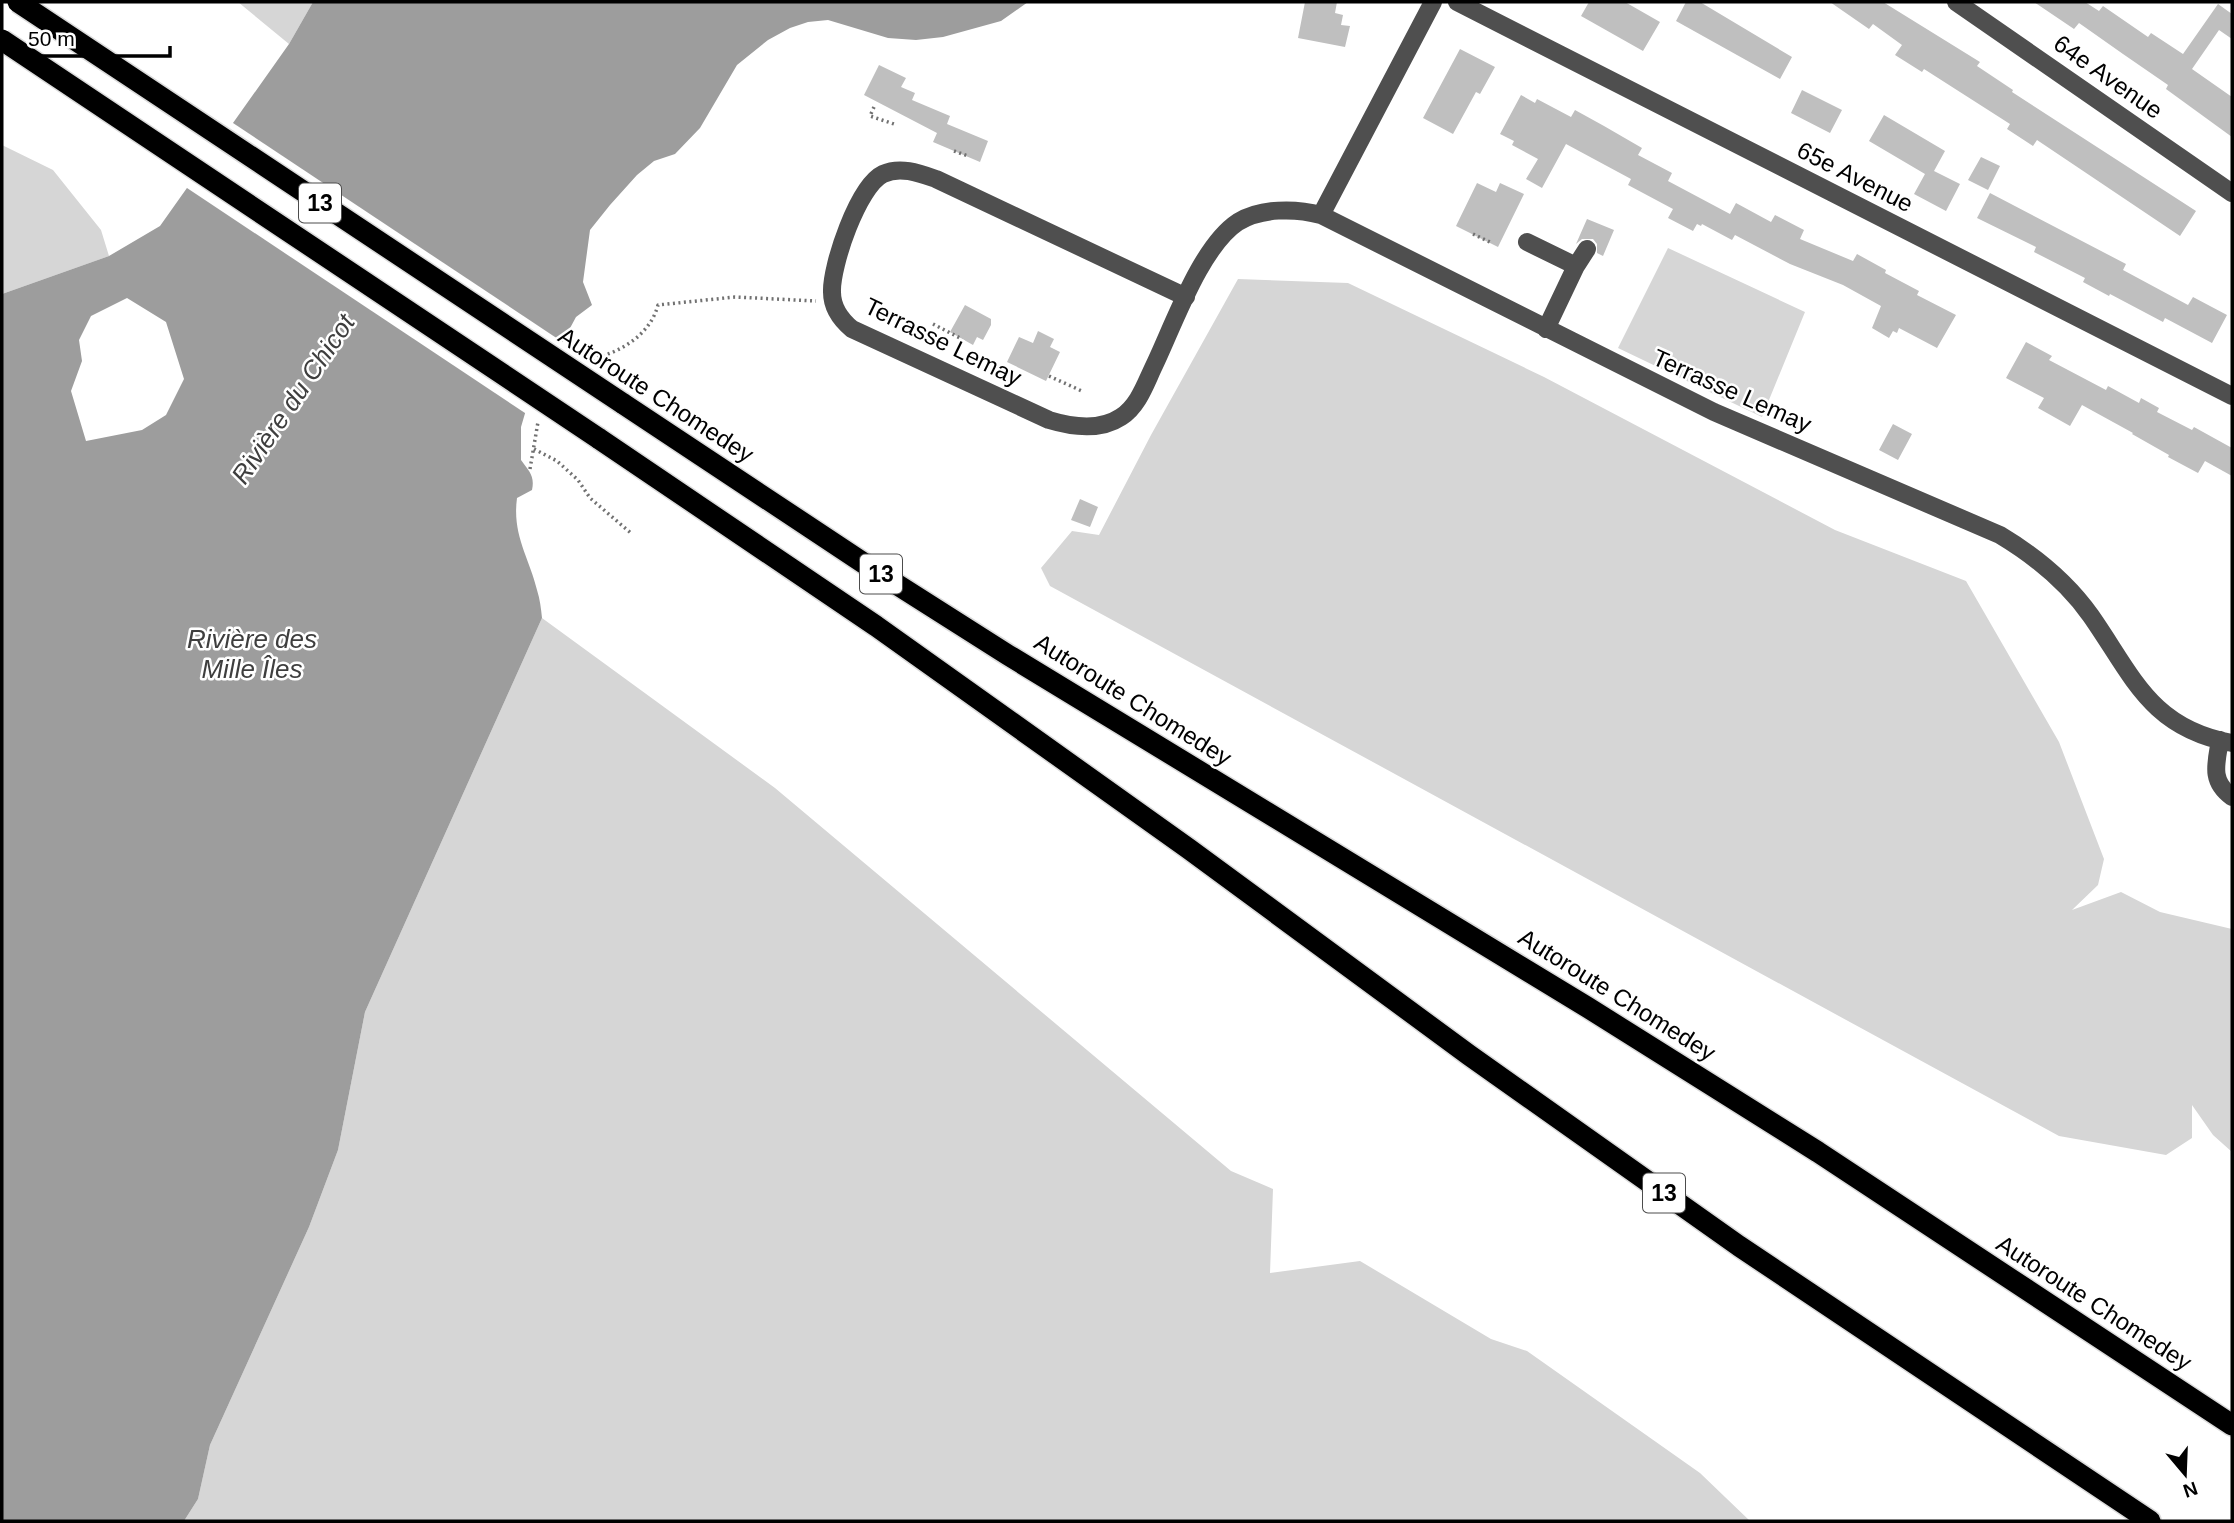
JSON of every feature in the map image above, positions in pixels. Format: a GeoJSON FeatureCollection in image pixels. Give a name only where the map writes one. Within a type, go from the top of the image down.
{"type":"FeatureCollection","features":[{"type":"Feature","properties":{"kind":"highway","name":"Autoroute Chomedey"},"geometry":{"type":"LineString","coordinates":[[18,2],[871,568],[1008,655],[1587,1007],[1806,1144],[2232,1425]]}},
{"type":"Feature","properties":{"kind":"highway","name":"13"},"geometry":{"type":"LineString","coordinates":[[2,40],[876,626],[1189,849],[1458,1047],[1739,1246],[2150,1521]]}},
{"type":"Feature","properties":{"kind":"street"},"geometry":{"type":"LineString","coordinates":[[1321,215],[1433,2]]}},
{"type":"Feature","properties":{"kind":"street","name":"65e Avenue"},"geometry":{"type":"LineString","coordinates":[[1457,2],[2232,396]]}},
{"type":"Feature","properties":{"kind":"street","name":"64e Avenue"},"geometry":{"type":"LineString","coordinates":[[1956,2],[2232,193]]}},
{"type":"Feature","properties":{"kind":"street","name":"Terrasse Lemay"},"geometry":{"type":"LineString","coordinates":[[1186,296],[1118,267],[936,179],[918,172],[902,170],[881,175],[868,188],[854,213],[832,280],[834,307],[841,320],[852,329],[1049,420],[1077,427],[1120,418],[1129,410],[1145,385],[1186,296],[1211,252],[1229,229],[1256,214],[1302,211],[1321,215],[1714,412],[1969,520],[2011,541],[2042,563],[2073,593],[2149,701],[2182,726],[2226,741]]}},
{"type":"Feature","properties":{"kind":"street"},"geometry":{"type":"LineString","coordinates":[[1527,242],[1576,266]]}},
{"type":"Feature","properties":{"kind":"street"},"geometry":{"type":"LineString","coordinates":[[1546,329],[1587,248]]}},
{"type":"Feature","properties":{"kind":"street"},"geometry":{"type":"LineString","coordinates":[[2226,741],[2216,771],[2222,790],[2232,797]]}},
{"type":"Feature","properties":{"kind":"path"},"geometry":{"type":"LineString","coordinates":[[874,107],[870,116],[894,124]]}},
{"type":"Feature","properties":{"kind":"path"},"geometry":{"type":"LineString","coordinates":[[954,150],[968,156]]}},
{"type":"Feature","properties":{"kind":"path"},"geometry":{"type":"LineString","coordinates":[[1473,234],[1492,243]]}},
{"type":"Feature","properties":{"kind":"path"},"geometry":{"type":"LineString","coordinates":[[658,305],[735,297],[817,301]]}},
{"type":"Feature","properties":{"kind":"path"},"geometry":{"type":"LineString","coordinates":[[933,324],[960,338]]}},
{"type":"Feature","properties":{"kind":"path"},"geometry":{"type":"LineString","coordinates":[[1049,376],[1084,392]]}},
{"type":"Feature","properties":{"kind":"path"},"geometry":{"type":"LineString","coordinates":[[533,449],[556,461],[578,480],[590,498],[632,534]]}},
{"type":"Feature","properties":{"kind":"shaded area"},"geometry":{"type":"Polygon","coordinates":[[[238,2],[313,2],[289,44],[238,2]]]}},
{"type":"Feature","properties":{"kind":"shaded area"},"geometry":{"type":"Polygon","coordinates":[[[2,145],[53,170],[101,230],[109,256],[2,294],[2,145]]]}},
{"type":"Feature","properties":{"kind":"shaded area"},"geometry":{"type":"Polygon","coordinates":[[[1668,248],[1805,312],[1762,417],[1618,348],[1668,248]]]}},
{"type":"Feature","properties":{"kind":"shaded area"},"geometry":{"type":"Polygon","coordinates":[[[1238,279],[1348,283],[1544,377],[1835,530],[1966,581],[2059,742],[2104,859],[2098,885],[2072,910],[2121,892],[2160,912],[2232,929],[2232,1152],[2213,1135],[2192,1105],[2192,1138],[2166,1155],[2059,1136],[1050,586],[1041,568],[1072,531],[1099,535],[1238,279]]]}},
{"type":"Feature","properties":{"kind":"shaded area"},"geometry":{"type":"Polygon","coordinates":[[[542,618],[775,788],[1231,1171],[1273,1189],[1270,1273],[1360,1261],[1491,1339],[1527,1351],[1700,1473],[1750,1521],[184,1521],[198,1499],[210,1445],[309,1227],[338,1150],[365,1012],[542,618]]]}},
{"type":"Feature","properties":{"kind":"water","name":"Rivière des Mille Îles"},"geometry":{"type":"Polygon","coordinates":[[[313,2],[1028,2],[1001,21],[943,37],[916,40],[888,38],[828,20],[808,22],[790,28],[768,40],[737,65],[700,128],[675,154],[654,161],[637,175],[590,230],[583,282],[592,305],[576,317],[526,410],[521,427],[521,460],[531,474],[533,485],[532,490],[517,498],[517,523],[538,593],[542,618],[365,1012],[338,1150],[309,1227],[210,1445],[198,1499],[184,1521],[2,1521],[2,294],[109,256],[160,226],[289,44],[313,2]],[[127,298],[91,316],[79,340],[82,361],[71,391],[86,441],[142,430],[166,415],[184,379],[166,322],[127,298]]]}},
{"type":"Feature","properties":{"kind":"pier"},"geometry":{"type":"Polygon","coordinates":[[[230,121],[567,345],[528,415],[184,186],[230,121]]]}},
{"type":"Feature","properties":{"kind":"building"},"geometry":{"type":"Polygon","coordinates":[[[1305,2],[1337,2],[1335,13],[1343,15],[1341,25],[1350,26],[1345,47],[1298,38],[1305,2]]]}},
{"type":"Feature","properties":{"kind":"building"},"geometry":{"type":"Polygon","coordinates":[[[1589,2],[1625,2],[1660,22],[1643,51],[1581,16],[1589,2]]]}},
{"type":"Feature","properties":{"kind":"building"},"geometry":{"type":"Polygon","coordinates":[[[1686,2],[1700,2],[1792,57],[1780,79],[1676,21],[1686,2]]]}},
{"type":"Feature","properties":{"kind":"building"},"geometry":{"type":"Polygon","coordinates":[[[1830,2],[1883,2],[1980,62],[1977,66],[2013,90],[2012,92],[2196,211],[2180,236],[2037,140],[2033,146],[2007,129],[2010,124],[1924,69],[1922,72],[1895,55],[1902,45],[1873,24],[1869,29],[1830,2]]]}},
{"type":"Feature","properties":{"kind":"building"},"geometry":{"type":"Polygon","coordinates":[[[2034,2],[2085,2],[2099,11],[2103,6],[2148,37],[2151,33],[2183,54],[2218,4],[2232,14],[2232,39],[2219,30],[2192,69],[2232,97],[2232,137],[2166,89],[2168,85],[2079,23],[2074,29],[2034,2]]]}},
{"type":"Feature","properties":{"kind":"building"},"geometry":{"type":"Polygon","coordinates":[[[1460,49],[1495,67],[1480,94],[1476,92],[1453,134],[1423,118],[1460,49]]]}},
{"type":"Feature","properties":{"kind":"building"},"geometry":{"type":"Polygon","coordinates":[[[879,65],[906,78],[901,87],[915,93],[912,100],[950,116],[947,124],[988,141],[980,162],[933,142],[937,133],[864,95],[879,65]]]}},
{"type":"Feature","properties":{"kind":"building"},"geometry":{"type":"Polygon","coordinates":[[[1802,90],[1842,110],[1830,133],[1791,113],[1802,90]]]}},
{"type":"Feature","properties":{"kind":"building"},"geometry":{"type":"Polygon","coordinates":[[[1521,95],[1535,103],[1537,99],[1571,117],[1575,110],[1604,126],[1642,148],[1638,155],[1672,173],[1668,181],[1730,214],[1736,203],[1771,222],[1775,215],[1804,230],[1800,239],[1853,261],[1857,254],[1919,291],[1917,295],[1956,315],[1937,348],[1899,328],[1897,333],[1893,331],[1889,338],[1872,328],[1881,306],[1843,285],[1790,264],[1735,235],[1732,240],[1702,224],[1697,224],[1693,231],[1668,218],[1673,209],[1628,185],[1631,179],[1566,144],[1542,188],[1526,179],[1538,159],[1512,145],[1514,141],[1500,134],[1521,95]]]}},
{"type":"Feature","properties":{"kind":"building"},"geometry":{"type":"Polygon","coordinates":[[[1884,115],[1945,151],[1934,171],[1960,184],[1946,211],[1914,194],[1925,174],[1869,141],[1884,115]]]}},
{"type":"Feature","properties":{"kind":"building"},"geometry":{"type":"Polygon","coordinates":[[[1981,157],[2000,166],[1988,190],[1968,180],[1981,157]]]}},
{"type":"Feature","properties":{"kind":"building"},"geometry":{"type":"Polygon","coordinates":[[[1477,183],[1496,192],[1500,183],[1524,194],[1498,247],[1456,226],[1477,183]]]}},
{"type":"Feature","properties":{"kind":"building"},"geometry":{"type":"Polygon","coordinates":[[[1990,193],[2126,264],[2123,270],[2188,305],[2193,297],[2227,315],[2212,343],[2165,318],[2163,322],[2110,294],[2109,296],[2083,282],[2085,278],[2034,252],[2036,247],[1977,218],[1990,193]]]}},
{"type":"Feature","properties":{"kind":"building"},"geometry":{"type":"Polygon","coordinates":[[[1587,219],[1614,230],[1603,256],[1597,253],[1597,244],[1593,239],[1582,239],[1576,244],[1587,219]]]}},
{"type":"Feature","properties":{"kind":"building"},"geometry":{"type":"Polygon","coordinates":[[[965,305],[991,319],[991,325],[983,340],[977,337],[973,345],[950,332],[965,305]]]}},
{"type":"Feature","properties":{"kind":"building"},"geometry":{"type":"Polygon","coordinates":[[[1038,331],[1054,339],[1050,347],[1060,352],[1046,381],[1007,362],[1019,337],[1033,343],[1038,331]]]}},
{"type":"Feature","properties":{"kind":"building"},"geometry":{"type":"Polygon","coordinates":[[[2026,342],[2052,356],[2049,360],[2106,390],[2108,386],[2139,403],[2141,398],[2159,408],[2157,412],[2192,430],[2194,427],[2232,448],[2232,476],[2205,461],[2198,473],[2082,405],[2070,426],[2038,408],[2044,398],[2006,378],[2026,342]]]}},
{"type":"Feature","properties":{"kind":"building"},"geometry":{"type":"Polygon","coordinates":[[[1893,424],[1912,434],[1898,460],[1879,450],[1893,424]]]}},
{"type":"Feature","properties":{"kind":"building"},"geometry":{"type":"Polygon","coordinates":[[[1080,499],[1098,507],[1090,527],[1071,520],[1080,499]]]}},
{"type":"Feature","properties":{"kind":"water label","name":"Rivière du Chicot"},"geometry":{"type":"Point","coordinates":[293,399]}}]}
